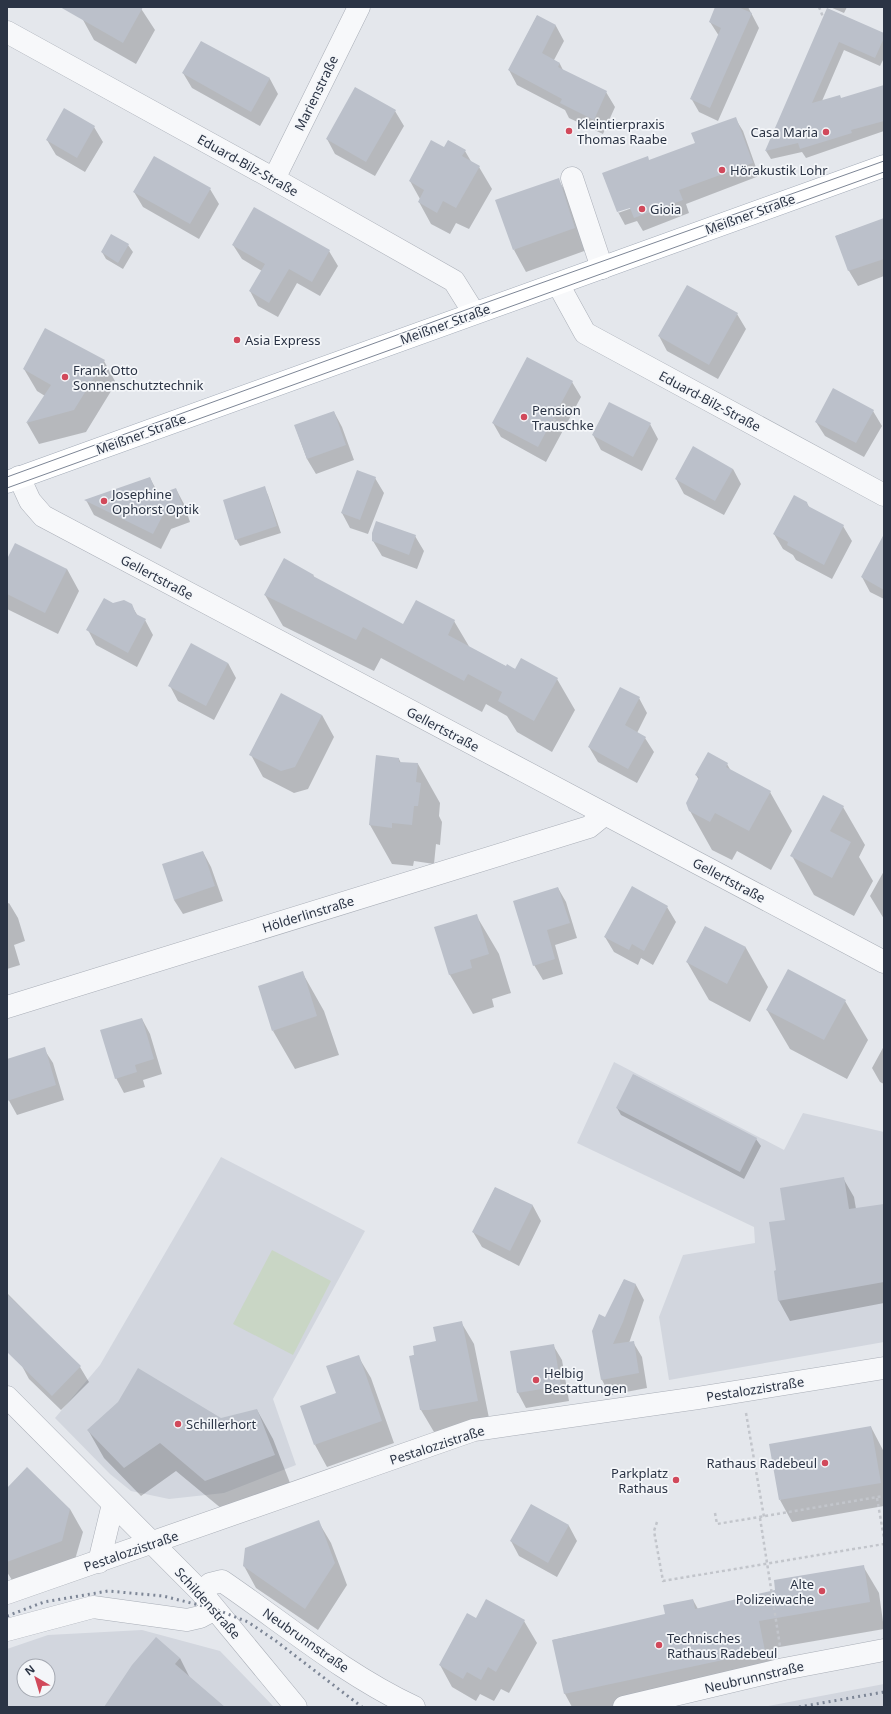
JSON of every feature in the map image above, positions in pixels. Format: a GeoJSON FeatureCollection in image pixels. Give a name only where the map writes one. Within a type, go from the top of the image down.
{"type":"FeatureCollection","features":[{"type":"Feature","properties":{"kind":"main road","name":"Meißner Straße"},"geometry":{"type":"LineString","coordinates":[[13,480],[884,166]]}},
{"type":"Feature","properties":{"kind":"street","name":"Marienstraße"},"geometry":{"type":"LineString","coordinates":[[274,179],[359,7]]}},
{"type":"Feature","properties":{"kind":"street","name":"Eduard-Bilz-Straße"},"geometry":{"type":"LineString","coordinates":[[7,32],[274,179],[454,281],[474,313]]}},
{"type":"Feature","properties":{"kind":"street"},"geometry":{"type":"LineString","coordinates":[[572,178],[602,268]]}},
{"type":"Feature","properties":{"kind":"street","name":"Eduard-Bilz-Straße"},"geometry":{"type":"LineString","coordinates":[[558,284],[585,333],[884,495]]}},
{"type":"Feature","properties":{"kind":"street","name":"Gellertstraße"},"geometry":{"type":"LineString","coordinates":[[13,480],[43,516],[884,962]]}},
{"type":"Feature","properties":{"kind":"street","name":"Hölderlinstraße"},"geometry":{"type":"LineString","coordinates":[[7,1007],[589,827],[605,814]]}},
{"type":"Feature","properties":{"kind":"street","name":"Pestalozzistraße"},"geometry":{"type":"LineString","coordinates":[[7,1593],[474,1430],[742,1391],[884,1368]]}},
{"type":"Feature","properties":{"kind":"street","name":"Schildenstraße"},"geometry":{"type":"LineString","coordinates":[[7,1397],[201,1592],[296,1707]]}},
{"type":"Feature","properties":{"kind":"street"},"geometry":{"type":"LineString","coordinates":[[99,1562],[113,1504]]}},
{"type":"Feature","properties":{"kind":"street","name":"Neubrunnstraße"},"geometry":{"type":"LineString","coordinates":[[201,1592],[210,1584],[222,1580],[292,1632],[350,1670],[414,1707]]}},
{"type":"Feature","properties":{"kind":"street"},"geometry":{"type":"LineString","coordinates":[[7,1630],[93,1607],[187,1620],[200,1617],[215,1609]]}},
{"type":"Feature","properties":{"kind":"street","name":"Neubrunnstraße"},"geometry":{"type":"LineString","coordinates":[[624,1707],[784,1669],[884,1650]]}},
{"type":"Feature","properties":{"kind":"path"},"geometry":{"type":"LineString","coordinates":[[818,7],[823,17]]}},
{"type":"Feature","properties":{"kind":"path"},"geometry":{"type":"LineString","coordinates":[[553,419],[561,424]]}},
{"type":"Feature","properties":{"kind":"path"},"geometry":{"type":"LineString","coordinates":[[742,1391],[764,1517]]}},
{"type":"Feature","properties":{"kind":"path"},"geometry":{"type":"LineString","coordinates":[[715,1513],[717,1524],[884,1496]]}},
{"type":"Feature","properties":{"kind":"path"},"geometry":{"type":"LineString","coordinates":[[877,1498],[884,1538]]}},
{"type":"Feature","properties":{"kind":"path"},"geometry":{"type":"LineString","coordinates":[[760,1518],[784,1669]]}},
{"type":"Feature","properties":{"kind":"path"},"geometry":{"type":"LineString","coordinates":[[657,1522],[654,1531],[663,1581],[884,1544]]}},
{"type":"Feature","properties":{"kind":"shaded area"},"geometry":{"type":"Polygon","coordinates":[[[614,1062],[784,1150],[803,1113],[884,1132],[884,1342],[669,1380],[659,1317],[683,1255],[755,1243],[754,1227],[577,1143],[614,1062]]]}},
{"type":"Feature","properties":{"kind":"shaded area"},"geometry":{"type":"Polygon","coordinates":[[[221,1157],[365,1231],[273,1399],[296,1465],[224,1493],[169,1499],[131,1491],[110,1474],[55,1418],[100,1365],[221,1157]]]}},
{"type":"Feature","properties":{"kind":"shaded area"},"geometry":{"type":"Polygon","coordinates":[[[142,1630],[220,1651],[274,1707],[7,1707],[7,1649],[48,1635],[142,1630]]]}},
{"type":"Feature","properties":{"kind":"shaded area"},"geometry":{"type":"Polygon","coordinates":[[[884,1684],[884,1707],[763,1707],[884,1684]]]}},
{"type":"Feature","properties":{"kind":"green space"},"geometry":{"type":"Polygon","coordinates":[[[272,1250],[331,1281],[293,1355],[233,1324],[272,1250]]]}},
{"type":"Feature","properties":{"kind":"building"},"geometry":{"type":"Polygon","coordinates":[[[60,7],[143,7],[123,43],[60,7]]]}},
{"type":"Feature","properties":{"kind":"building"},"geometry":{"type":"Polygon","coordinates":[[[715,7],[738,7],[752,13],[710,108],[690,99],[721,28],[709,22],[715,7]]]}},
{"type":"Feature","properties":{"kind":"building"},"geometry":{"type":"Polygon","coordinates":[[[827,8],[884,33],[884,38],[875,58],[839,42],[812,103],[840,95],[841,98],[884,85],[884,121],[851,130],[852,133],[800,149],[798,143],[765,151],[827,8]]]}},
{"type":"Feature","properties":{"kind":"building"},"geometry":{"type":"Polygon","coordinates":[[[537,15],[556,25],[542,53],[560,63],[558,67],[607,91],[594,120],[560,103],[562,99],[508,70],[537,15]]]}},
{"type":"Feature","properties":{"kind":"building"},"geometry":{"type":"Polygon","coordinates":[[[201,41],[270,78],[251,112],[182,73],[201,41]]]}},
{"type":"Feature","properties":{"kind":"building"},"geometry":{"type":"Polygon","coordinates":[[[355,87],[396,110],[366,162],[326,139],[355,87]]]}},
{"type":"Feature","properties":{"kind":"building"},"geometry":{"type":"Polygon","coordinates":[[[64,108],[95,126],[77,158],[46,140],[64,108]]]}},
{"type":"Feature","properties":{"kind":"building"},"geometry":{"type":"Polygon","coordinates":[[[736,117],[753,163],[679,190],[683,200],[634,218],[630,208],[617,212],[602,173],[648,156],[649,160],[695,143],[691,133],[736,117]]]}},
{"type":"Feature","properties":{"kind":"building"},"geometry":{"type":"Polygon","coordinates":[[[431,140],[444,147],[448,140],[466,150],[462,156],[480,166],[456,208],[443,201],[437,213],[418,202],[424,190],[409,181],[431,140]]]}},
{"type":"Feature","properties":{"kind":"building"},"geometry":{"type":"Polygon","coordinates":[[[154,156],[211,188],[190,224],[133,192],[154,156]]]}},
{"type":"Feature","properties":{"kind":"building"},"geometry":{"type":"Polygon","coordinates":[[[559,178],[575,228],[513,250],[495,200],[559,178]]]}},
{"type":"Feature","properties":{"kind":"building"},"geometry":{"type":"Polygon","coordinates":[[[254,207],[330,250],[312,282],[289,269],[269,303],[249,291],[265,264],[232,245],[254,207]]]}},
{"type":"Feature","properties":{"kind":"building"},"geometry":{"type":"Polygon","coordinates":[[[884,218],[884,259],[848,271],[835,236],[884,218]]]}},
{"type":"Feature","properties":{"kind":"building"},"geometry":{"type":"Polygon","coordinates":[[[111,234],[129,244],[118,263],[101,252],[111,234]]]}},
{"type":"Feature","properties":{"kind":"building"},"geometry":{"type":"Polygon","coordinates":[[[687,285],[738,313],[709,365],[658,336],[687,285]]]}},
{"type":"Feature","properties":{"kind":"building","name":"Frank Otto Sonnenschutztechnik"},"geometry":{"type":"Polygon","coordinates":[[[45,328],[105,360],[74,410],[26,423],[51,385],[23,369],[45,328]]]}},
{"type":"Feature","properties":{"kind":"building"},"geometry":{"type":"Polygon","coordinates":[[[527,357],[573,381],[538,447],[492,423],[527,357]]]}},
{"type":"Feature","properties":{"kind":"building"},"geometry":{"type":"Polygon","coordinates":[[[833,388],[874,410],[856,443],[815,422],[833,388]]]}},
{"type":"Feature","properties":{"kind":"building"},"geometry":{"type":"Polygon","coordinates":[[[609,402],[651,423],[633,457],[592,435],[609,402]]]}},
{"type":"Feature","properties":{"kind":"building"},"geometry":{"type":"Polygon","coordinates":[[[334,411],[346,445],[307,459],[294,425],[334,411]]]}},
{"type":"Feature","properties":{"kind":"building"},"geometry":{"type":"Polygon","coordinates":[[[693,446],[733,469],[715,501],[675,479],[693,446]]]}},
{"type":"Feature","properties":{"kind":"building"},"geometry":{"type":"Polygon","coordinates":[[[357,470],[376,477],[360,520],[341,513],[357,470]]]}},
{"type":"Feature","properties":{"kind":"building"},"geometry":{"type":"Polygon","coordinates":[[[150,477],[157,495],[176,488],[183,507],[163,515],[153,534],[84,500],[150,477]]]}},
{"type":"Feature","properties":{"kind":"building"},"geometry":{"type":"Polygon","coordinates":[[[265,486],[277,526],[235,540],[223,500],[265,486]]]}},
{"type":"Feature","properties":{"kind":"building"},"geometry":{"type":"Polygon","coordinates":[[[794,495],[807,502],[808,506],[844,525],[824,565],[787,545],[788,542],[773,534],[794,495]]]}},
{"type":"Feature","properties":{"kind":"building"},"geometry":{"type":"Polygon","coordinates":[[[376,521],[416,535],[409,555],[372,541],[372,533],[376,521]]]}},
{"type":"Feature","properties":{"kind":"building"},"geometry":{"type":"Polygon","coordinates":[[[884,534],[884,590],[861,577],[884,534]]]}},
{"type":"Feature","properties":{"kind":"building"},"geometry":{"type":"Polygon","coordinates":[[[15,543],[67,569],[45,613],[7,594],[7,559],[15,543]]]}},
{"type":"Feature","properties":{"kind":"building"},"geometry":{"type":"Polygon","coordinates":[[[284,558],[314,575],[313,576],[403,624],[416,600],[455,620],[448,635],[506,666],[507,664],[515,669],[521,658],[558,678],[534,721],[498,701],[502,692],[468,674],[464,681],[363,627],[356,640],[264,595],[284,558]]]}},
{"type":"Feature","properties":{"kind":"building"},"geometry":{"type":"Polygon","coordinates":[[[104,598],[113,603],[124,600],[132,604],[136,614],[146,619],[128,653],[86,630],[104,598]]]}},
{"type":"Feature","properties":{"kind":"building"},"geometry":{"type":"Polygon","coordinates":[[[191,643],[228,663],[206,706],[168,686],[191,643]]]}},
{"type":"Feature","properties":{"kind":"building"},"geometry":{"type":"Polygon","coordinates":[[[620,687],[640,697],[625,725],[646,737],[628,769],[588,747],[620,687]]]}},
{"type":"Feature","properties":{"kind":"building"},"geometry":{"type":"Polygon","coordinates":[[[281,693],[322,715],[295,767],[281,771],[249,755],[281,693]]]}},
{"type":"Feature","properties":{"kind":"building"},"geometry":{"type":"Polygon","coordinates":[[[708,752],[728,763],[726,767],[771,791],[749,831],[715,813],[710,822],[689,811],[686,803],[699,777],[695,775],[708,752]]]}},
{"type":"Feature","properties":{"kind":"building"},"geometry":{"type":"Polygon","coordinates":[[[376,755],[399,758],[399,762],[418,763],[416,782],[421,783],[418,806],[414,806],[412,825],[392,823],[392,828],[369,825],[376,755]]]}},
{"type":"Feature","properties":{"kind":"building"},"geometry":{"type":"Polygon","coordinates":[[[823,795],[844,806],[830,831],[851,842],[832,878],[790,856],[823,795]]]}},
{"type":"Feature","properties":{"kind":"building"},"geometry":{"type":"Polygon","coordinates":[[[203,851],[215,886],[174,900],[162,864],[203,851]]]}},
{"type":"Feature","properties":{"kind":"building"},"geometry":{"type":"Polygon","coordinates":[[[632,886],[668,906],[644,951],[632,944],[629,950],[604,937],[632,886]]]}},
{"type":"Feature","properties":{"kind":"building"},"geometry":{"type":"Polygon","coordinates":[[[558,887],[570,923],[547,930],[555,959],[533,966],[513,901],[558,887]]]}},
{"type":"Feature","properties":{"kind":"building"},"geometry":{"type":"Polygon","coordinates":[[[477,914],[489,954],[470,960],[472,968],[449,975],[434,927],[477,914]]]}},
{"type":"Feature","properties":{"kind":"building"},"geometry":{"type":"Polygon","coordinates":[[[705,926],[746,947],[727,984],[686,962],[705,926]]]}},
{"type":"Feature","properties":{"kind":"building"},"geometry":{"type":"Polygon","coordinates":[[[788,969],[846,1000],[824,1040],[766,1010],[788,969]]]}},
{"type":"Feature","properties":{"kind":"building"},"geometry":{"type":"Polygon","coordinates":[[[303,971],[317,1016],[272,1031],[258,986],[303,971]]]}},
{"type":"Feature","properties":{"kind":"building"},"geometry":{"type":"Polygon","coordinates":[[[142,1018],[154,1059],[135,1065],[137,1072],[115,1079],[100,1030],[142,1018]]]}},
{"type":"Feature","properties":{"kind":"building"},"geometry":{"type":"Polygon","coordinates":[[[45,1047],[56,1085],[7,1101],[7,1059],[45,1047]]]}},
{"type":"Feature","properties":{"kind":"building"},"geometry":{"type":"Polygon","coordinates":[[[633,1074],[757,1138],[740,1172],[616,1108],[633,1074]]]}},
{"type":"Feature","properties":{"kind":"building"},"geometry":{"type":"Polygon","coordinates":[[[844,1177],[849,1209],[884,1204],[884,1282],[778,1301],[774,1271],[776,1270],[769,1222],[785,1220],[780,1188],[844,1177]]]}},
{"type":"Feature","properties":{"kind":"building"},"geometry":{"type":"Polygon","coordinates":[[[495,1187],[533,1205],[510,1251],[472,1232],[495,1187]]]}},
{"type":"Feature","properties":{"kind":"building"},"geometry":{"type":"Polygon","coordinates":[[[624,1279],[636,1284],[623,1322],[613,1344],[634,1341],[639,1373],[601,1380],[592,1331],[599,1314],[605,1317],[624,1279]]]}},
{"type":"Feature","properties":{"kind":"building"},"geometry":{"type":"Polygon","coordinates":[[[7,1294],[81,1366],[52,1396],[7,1352],[7,1294]]]}},
{"type":"Feature","properties":{"kind":"building"},"geometry":{"type":"Polygon","coordinates":[[[462,1321],[478,1401],[429,1410],[420,1410],[409,1356],[414,1355],[413,1346],[436,1341],[433,1327],[462,1321]]]}},
{"type":"Feature","properties":{"kind":"building"},"geometry":{"type":"Polygon","coordinates":[[[554,1344],[561,1386],[517,1393],[510,1351],[554,1344]]]}},
{"type":"Feature","properties":{"kind":"building"},"geometry":{"type":"Polygon","coordinates":[[[359,1355],[382,1421],[314,1445],[300,1406],[336,1393],[326,1366],[359,1355]]]}},
{"type":"Feature","properties":{"kind":"building","name":"Schillerhort"},"geometry":{"type":"Polygon","coordinates":[[[138,1368],[221,1418],[257,1409],[275,1455],[205,1481],[160,1443],[124,1468],[87,1430],[118,1402],[138,1368]]]}},
{"type":"Feature","properties":{"kind":"building","name":"Rathaus Radebeul"},"geometry":{"type":"Polygon","coordinates":[[[871,1426],[881,1483],[779,1500],[769,1444],[871,1426]]]}},
{"type":"Feature","properties":{"kind":"building"},"geometry":{"type":"Polygon","coordinates":[[[27,1467],[70,1509],[62,1541],[7,1562],[7,1488],[27,1467]]]}},
{"type":"Feature","properties":{"kind":"building"},"geometry":{"type":"Polygon","coordinates":[[[531,1504],[569,1525],[548,1563],[510,1541],[531,1504]]]}},
{"type":"Feature","properties":{"kind":"building"},"geometry":{"type":"Polygon","coordinates":[[[319,1520],[335,1563],[305,1609],[243,1566],[245,1548],[319,1520]]]}},
{"type":"Feature","properties":{"kind":"building","name":"Technisches Rathaus Radebeul"},"geometry":{"type":"Polygon","coordinates":[[[864,1565],[870,1602],[759,1621],[765,1651],[564,1694],[552,1640],[665,1614],[663,1605],[693,1599],[695,1609],[775,1590],[774,1580],[864,1565]]]}},
{"type":"Feature","properties":{"kind":"building"},"geometry":{"type":"Polygon","coordinates":[[[486,1599],[525,1620],[496,1672],[488,1667],[481,1680],[467,1672],[463,1679],[439,1665],[467,1613],[476,1618],[486,1599]]]}},
{"type":"Feature","properties":{"kind":"building"},"geometry":{"type":"Polygon","coordinates":[[[156,1637],[180,1658],[175,1664],[225,1707],[104,1707],[132,1665],[156,1637]]]}},
{"type":"Feature","properties":{"kind":"tram line"},"geometry":{"type":"LineString","coordinates":[[7,477],[471,308],[884,161]]}},
{"type":"Feature","properties":{"kind":"tram line"},"geometry":{"type":"LineString","coordinates":[[7,488],[884,172]]}},
{"type":"Feature","properties":{"kind":"railway"},"geometry":{"type":"LineString","coordinates":[[7,1616],[44,1602],[108,1591],[163,1596],[215,1609],[248,1622],[276,1641],[362,1707]]}},
{"type":"Feature","properties":{"kind":"railway"},"geometry":{"type":"LineString","coordinates":[[799,1707],[884,1692]]}},
{"type":"Feature","properties":{"kind":"place","name":"Kleintierpraxis Thomas Raabe"},"geometry":{"type":"Point","coordinates":[569,131]}},
{"type":"Feature","properties":{"kind":"place","name":"Casa Maria"},"geometry":{"type":"Point","coordinates":[826,132]}},
{"type":"Feature","properties":{"kind":"place","name":"Hörakustik Lohr"},"geometry":{"type":"Point","coordinates":[722,170]}},
{"type":"Feature","properties":{"kind":"place","name":"Gioia"},"geometry":{"type":"Point","coordinates":[642,209]}},
{"type":"Feature","properties":{"kind":"place","name":"Asia Express"},"geometry":{"type":"Point","coordinates":[237,340]}},
{"type":"Feature","properties":{"kind":"place","name":"Frank Otto Sonnenschutztechnik"},"geometry":{"type":"Point","coordinates":[65,377]}},
{"type":"Feature","properties":{"kind":"place","name":"Pension Trauschke"},"geometry":{"type":"Point","coordinates":[524,417]}},
{"type":"Feature","properties":{"kind":"place","name":"Josephine Ophorst Optik"},"geometry":{"type":"Point","coordinates":[104,501]}},
{"type":"Feature","properties":{"kind":"place","name":"Helbig Bestattungen"},"geometry":{"type":"Point","coordinates":[536,1380]}},
{"type":"Feature","properties":{"kind":"place","name":"Schillerhort"},"geometry":{"type":"Point","coordinates":[178,1424]}},
{"type":"Feature","properties":{"kind":"place","name":"Rathaus Radebeul"},"geometry":{"type":"Point","coordinates":[825,1463]}},
{"type":"Feature","properties":{"kind":"place","name":"Parkplatz Rathaus"},"geometry":{"type":"Point","coordinates":[676,1480]}},
{"type":"Feature","properties":{"kind":"place","name":"Alte Polizeiwache"},"geometry":{"type":"Point","coordinates":[822,1591]}},
{"type":"Feature","properties":{"kind":"place","name":"Technisches Rathaus Radebeul"},"geometry":{"type":"Point","coordinates":[659,1645]}}]}
